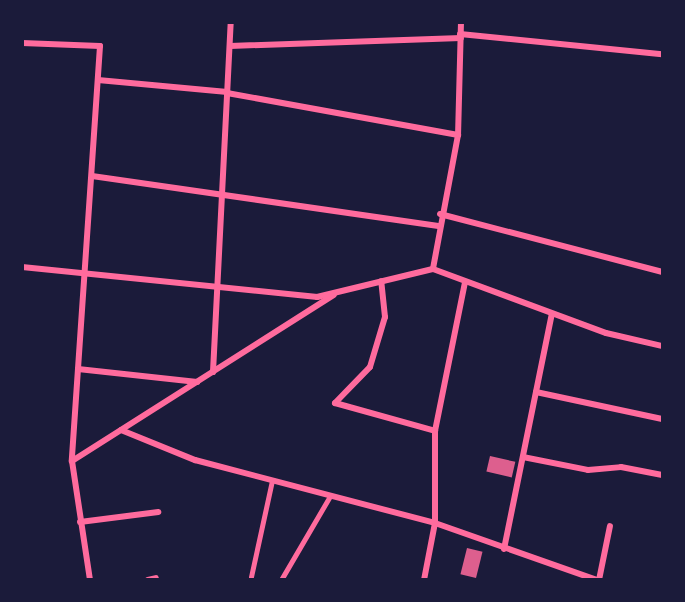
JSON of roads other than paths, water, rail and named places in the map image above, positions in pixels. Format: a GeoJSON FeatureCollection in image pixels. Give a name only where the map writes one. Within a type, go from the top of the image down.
{"type":"FeatureCollection","features":[{"type":"Feature","properties":{"kind":"street"},"geometry":{"type":"LineString","coordinates":[[213,372],[220,285],[226,92],[231,22]]}},
{"type":"Feature","properties":{"kind":"street"},"geometry":{"type":"LineString","coordinates":[[433,269],[440,214],[458,135],[461,22]]}},
{"type":"Feature","properties":{"kind":"street"},"geometry":{"type":"LineString","coordinates":[[230,46],[461,36],[663,54]]}},
{"type":"Feature","properties":{"kind":"street"},"geometry":{"type":"LineString","coordinates":[[22,43],[100,46],[72,461],[90,579]]}},
{"type":"Feature","properties":{"kind":"street"},"geometry":{"type":"LineString","coordinates":[[98,80],[226,92],[458,135]]}},
{"type":"Feature","properties":{"kind":"street"},"geometry":{"type":"LineString","coordinates":[[92,176],[438,226]]}},
{"type":"Feature","properties":{"kind":"street"},"geometry":{"type":"LineString","coordinates":[[440,214],[663,272]]}},
{"type":"Feature","properties":{"kind":"street"},"geometry":{"type":"LineString","coordinates":[[22,267],[220,285],[317,297],[433,269],[552,314],[663,346]]}},
{"type":"Feature","properties":{"kind":"street"},"geometry":{"type":"LineString","coordinates":[[381,281],[385,317],[370,367],[335,403],[435,431]]}},
{"type":"Feature","properties":{"kind":"street"},"geometry":{"type":"LineString","coordinates":[[424,579],[435,523],[435,431],[465,282]]}},
{"type":"Feature","properties":{"kind":"street"},"geometry":{"type":"LineString","coordinates":[[72,461],[340,291]]}},
{"type":"Feature","properties":{"kind":"street"},"geometry":{"type":"LineString","coordinates":[[504,549],[552,314]]}},
{"type":"Feature","properties":{"kind":"street"},"geometry":{"type":"LineString","coordinates":[[78,369],[197,382]]}},
{"type":"Feature","properties":{"kind":"street"},"geometry":{"type":"LineString","coordinates":[[536,392],[663,419]]}},
{"type":"Feature","properties":{"kind":"street"},"geometry":{"type":"LineString","coordinates":[[121,430],[195,460],[435,523],[504,549],[598,579],[610,526]]}},
{"type":"Feature","properties":{"kind":"street"},"geometry":{"type":"LineString","coordinates":[[523,457],[588,470],[621,467],[663,475]]}},
{"type":"Feature","properties":{"kind":"street"},"geometry":{"type":"LineString","coordinates":[[80,522],[158,512]]}},
{"type":"Feature","properties":{"kind":"street"},"geometry":{"type":"LineString","coordinates":[[148,579],[156,578]]}},
{"type":"Feature","properties":{"kind":"lane"},"geometry":{"type":"LineString","coordinates":[[251,577],[272,481]]}},
{"type":"Feature","properties":{"kind":"lane"},"geometry":{"type":"LineString","coordinates":[[281,579],[330,496]]}}]}
